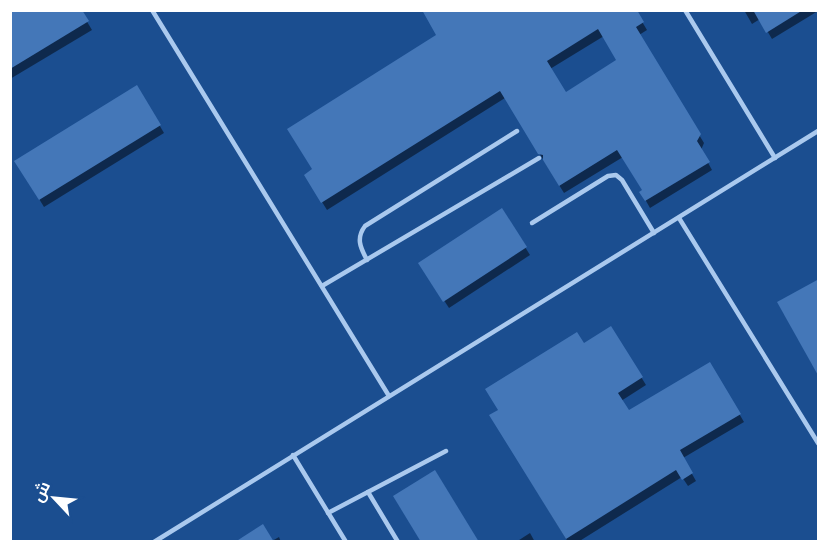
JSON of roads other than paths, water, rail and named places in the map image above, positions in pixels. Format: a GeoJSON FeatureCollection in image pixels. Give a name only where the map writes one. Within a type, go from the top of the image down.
{"type":"FeatureCollection","features":[{"type":"Feature","properties":{"kind":"lane"},"geometry":{"type":"LineString","coordinates":[[152,10],[389,396]]}},
{"type":"Feature","properties":{"kind":"lane"},"geometry":{"type":"LineString","coordinates":[[685,10],[775,158]]}},
{"type":"Feature","properties":{"kind":"lane"},"geometry":{"type":"LineString","coordinates":[[367,260],[359,243],[365,226],[517,131]]}},
{"type":"Feature","properties":{"kind":"lane"},"geometry":{"type":"LineString","coordinates":[[154,542],[819,131]]}},
{"type":"Feature","properties":{"kind":"lane"},"geometry":{"type":"LineString","coordinates":[[322,286],[539,158]]}},
{"type":"Feature","properties":{"kind":"lane"},"geometry":{"type":"LineString","coordinates":[[532,223],[608,176],[616,175],[622,180],[654,233]]}},
{"type":"Feature","properties":{"kind":"lane"},"geometry":{"type":"LineString","coordinates":[[679,218],[819,443]]}},
{"type":"Feature","properties":{"kind":"lane"},"geometry":{"type":"LineString","coordinates":[[328,513],[446,451]]}},
{"type":"Feature","properties":{"kind":"lane"},"geometry":{"type":"LineString","coordinates":[[293,455],[346,542]]}},
{"type":"Feature","properties":{"kind":"lane"},"geometry":{"type":"LineString","coordinates":[[368,492],[399,542]]}}]}
